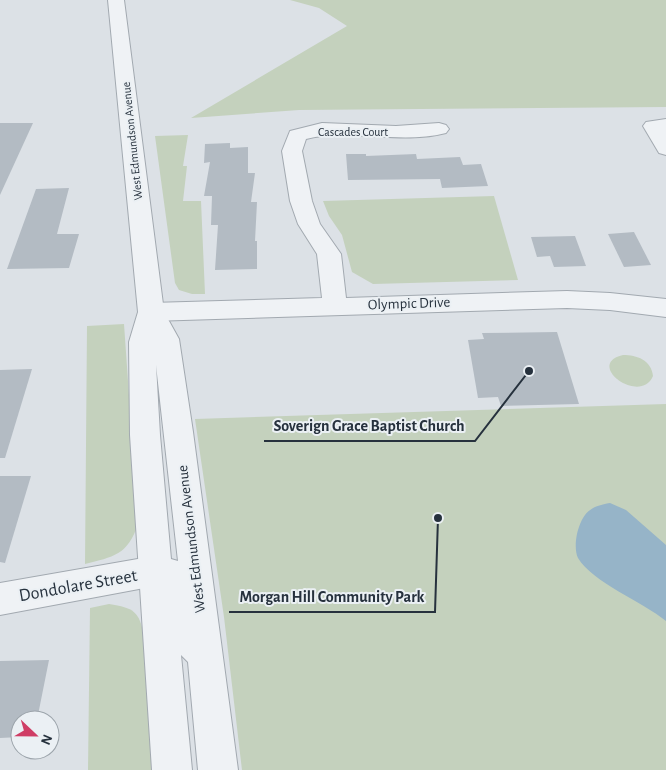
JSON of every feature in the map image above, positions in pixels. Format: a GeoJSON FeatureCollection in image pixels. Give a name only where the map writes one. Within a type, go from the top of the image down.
{"type":"FeatureCollection","features":[{"type":"Feature","properties":{"kind":"street","name":"West Edmundson Avenue"},"geometry":{"type":"LineString","coordinates":[[116,0],[151,312],[166,339],[179,432],[218,770]]}},
{"type":"Feature","properties":{"kind":"street"},"geometry":{"type":"LineString","coordinates":[[660,126],[666,149]]}},
{"type":"Feature","properties":{"kind":"street","name":"Cascades Court"},"geometry":{"type":"LineString","coordinates":[[335,306],[329,254],[309,224],[301,201],[292,151],[297,135],[322,129],[396,132],[439,129]]}},
{"type":"Feature","properties":{"kind":"street","name":"Olympic Drive"},"geometry":{"type":"LineString","coordinates":[[151,312],[588,299],[630,302],[666,308]]}},
{"type":"Feature","properties":{"kind":"street","name":"West Edmundson Avenue"},"geometry":{"type":"LineString","coordinates":[[151,312],[142,342],[145,435],[172,770]]}},
{"type":"Feature","properties":{"kind":"street"},"geometry":{"type":"LineString","coordinates":[[155,571],[166,571],[173,574],[177,583],[181,628],[205,655]]}},
{"type":"Feature","properties":{"kind":"street","name":"Dondolare Street"},"geometry":{"type":"LineString","coordinates":[[0,599],[155,571]]}},
{"type":"Feature","properties":{"kind":"green space"},"geometry":{"type":"Polygon","coordinates":[[[290,0],[666,0],[666,107],[299,110],[191,118],[347,26],[319,8],[290,0]]]}},
{"type":"Feature","properties":{"kind":"green space"},"geometry":{"type":"Polygon","coordinates":[[[188,135],[183,166],[187,166],[183,201],[201,201],[205,294],[192,294],[179,290],[175,283],[155,136],[188,135]]]}},
{"type":"Feature","properties":{"kind":"green space"},"geometry":{"type":"Polygon","coordinates":[[[494,196],[518,280],[373,284],[352,272],[342,235],[329,216],[323,201],[494,196]]]}},
{"type":"Feature","properties":{"kind":"green space"},"geometry":{"type":"Polygon","coordinates":[[[124,324],[138,524],[129,542],[118,553],[85,564],[87,326],[124,324]]]}},
{"type":"Feature","properties":{"kind":"green space"},"geometry":{"type":"Polygon","coordinates":[[[623,355],[638,357],[646,362],[653,376],[646,384],[637,387],[628,385],[618,380],[612,374],[609,366],[613,360],[623,355]]]}},
{"type":"Feature","properties":{"kind":"green space"},"geometry":{"type":"Polygon","coordinates":[[[666,404],[666,770],[242,770],[224,617],[195,419],[666,404]]]}},
{"type":"Feature","properties":{"kind":"green space"},"geometry":{"type":"Polygon","coordinates":[[[109,604],[130,609],[137,616],[142,628],[153,770],[88,770],[90,608],[109,604]]]}},
{"type":"Feature","properties":{"kind":"water"},"geometry":{"type":"Polygon","coordinates":[[[610,503],[626,510],[666,545],[666,621],[594,575],[578,558],[576,538],[584,516],[594,507],[610,503]]]}},
{"type":"Feature","properties":{"kind":"building"},"geometry":{"type":"Polygon","coordinates":[[[0,123],[33,123],[0,195],[0,123]]]}},
{"type":"Feature","properties":{"kind":"building"},"geometry":{"type":"Polygon","coordinates":[[[230,143],[230,148],[248,147],[248,173],[255,173],[251,202],[257,202],[255,241],[257,241],[257,269],[215,270],[218,225],[211,225],[212,196],[204,196],[210,162],[204,163],[205,144],[230,143]]]}},
{"type":"Feature","properties":{"kind":"building"},"geometry":{"type":"Polygon","coordinates":[[[346,154],[366,154],[366,156],[416,154],[417,159],[460,157],[463,165],[481,164],[488,186],[442,188],[440,179],[348,180],[346,154]]]}},
{"type":"Feature","properties":{"kind":"building"},"geometry":{"type":"Polygon","coordinates":[[[69,188],[57,234],[79,234],[69,268],[7,269],[36,189],[69,188]]]}},
{"type":"Feature","properties":{"kind":"building"},"geometry":{"type":"Polygon","coordinates":[[[634,232],[651,265],[624,267],[608,234],[634,232]]]}},
{"type":"Feature","properties":{"kind":"building"},"geometry":{"type":"Polygon","coordinates":[[[575,236],[586,266],[554,267],[550,256],[537,257],[531,237],[575,236]]]}},
{"type":"Feature","properties":{"kind":"building"},"geometry":{"type":"Polygon","coordinates":[[[557,332],[579,404],[501,406],[498,397],[478,398],[468,340],[484,339],[482,333],[557,332]]]}},
{"type":"Feature","properties":{"kind":"building"},"geometry":{"type":"Polygon","coordinates":[[[32,369],[5,458],[0,458],[0,370],[32,369]]]}},
{"type":"Feature","properties":{"kind":"building"},"geometry":{"type":"Polygon","coordinates":[[[0,476],[31,476],[5,563],[0,562],[0,476]]]}},
{"type":"Feature","properties":{"kind":"building"},"geometry":{"type":"Polygon","coordinates":[[[49,660],[39,710],[10,710],[10,738],[0,738],[0,661],[49,660]]]}},
{"type":"Feature","properties":{"kind":"place","name":"Soverign Grace Baptist Church"},"geometry":{"type":"Point","coordinates":[529,371]}},
{"type":"Feature","properties":{"kind":"place","name":"Morgan Hill Community Park"},"geometry":{"type":"Point","coordinates":[438,518]}}]}
